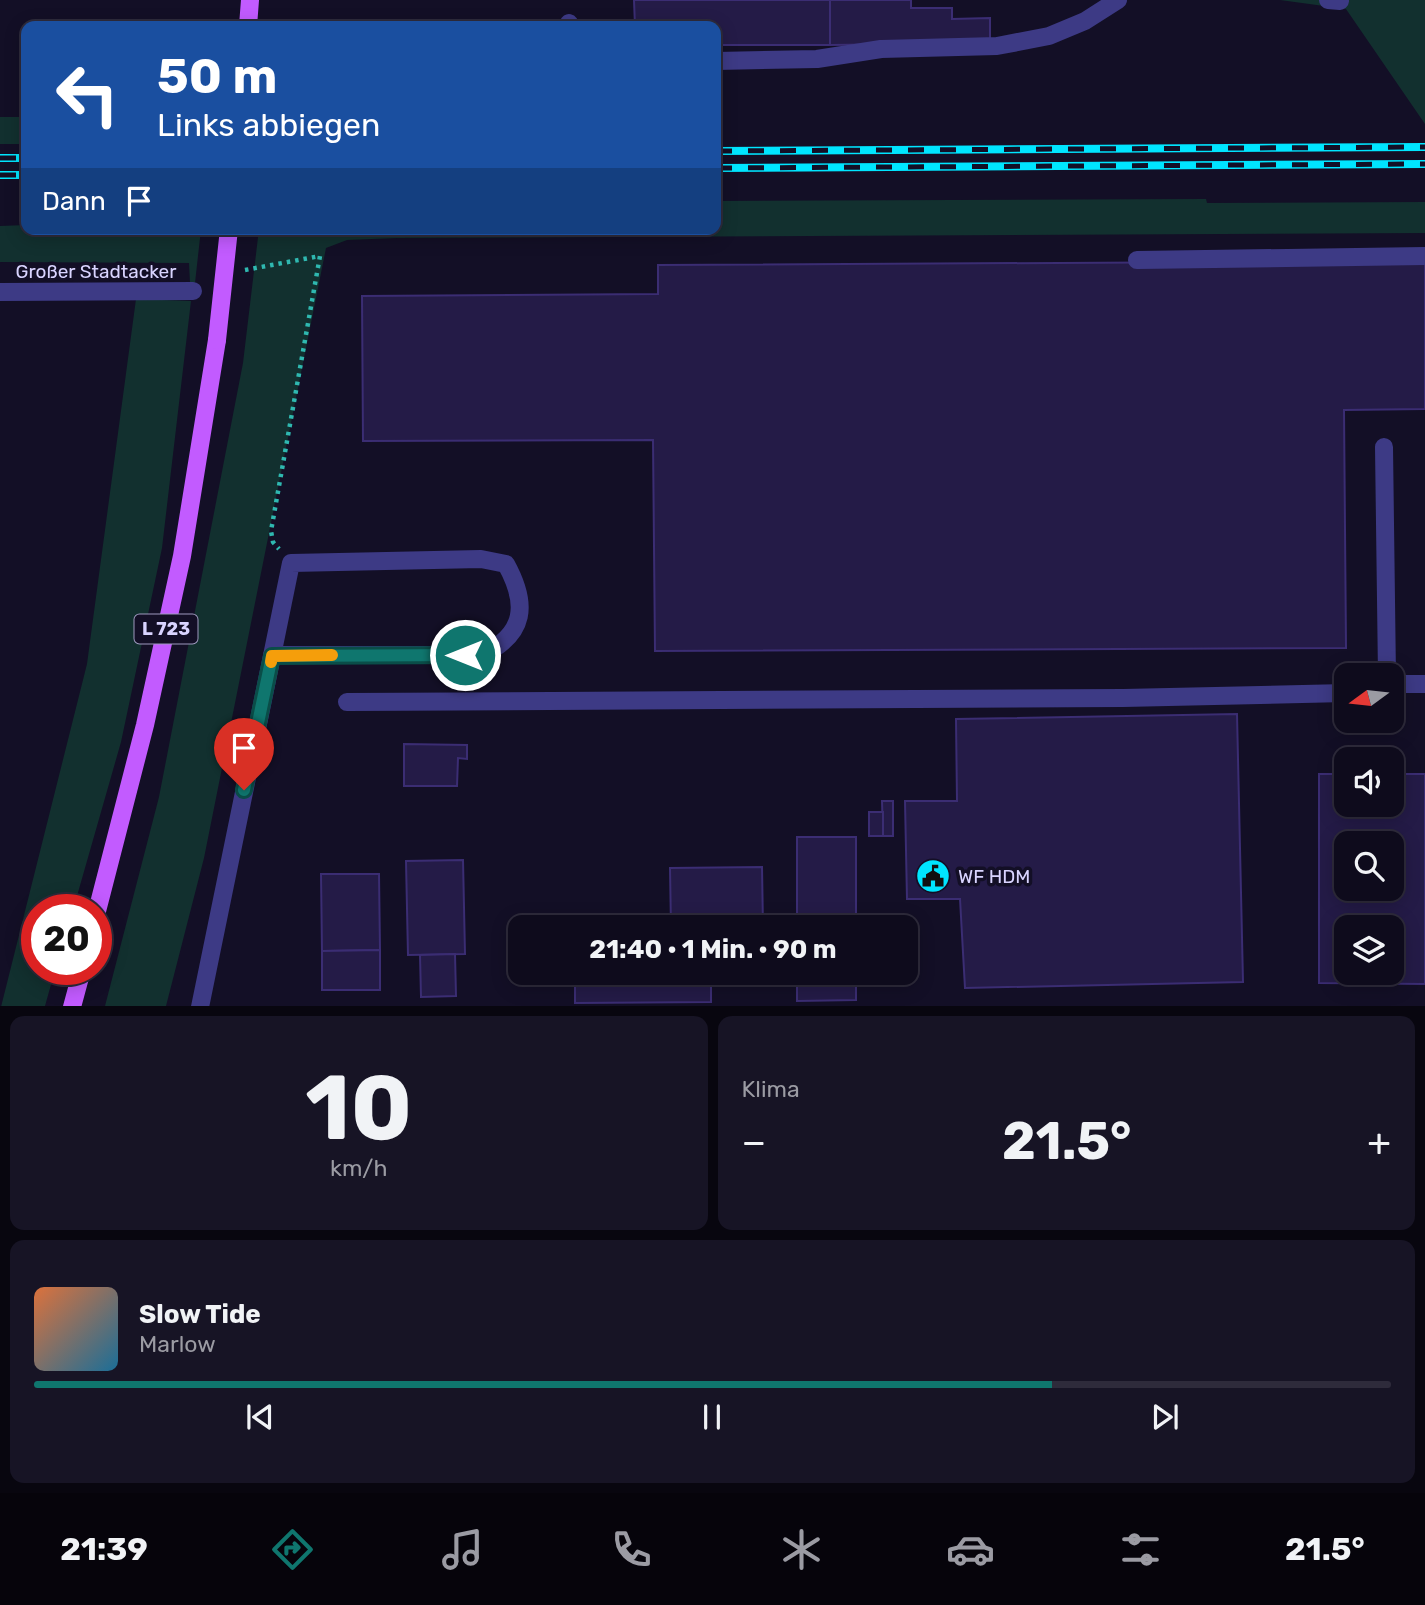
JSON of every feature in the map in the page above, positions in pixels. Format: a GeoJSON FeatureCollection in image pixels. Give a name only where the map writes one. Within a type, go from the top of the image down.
{"type":"FeatureCollection","features":[{"type":"Feature","properties":{"kind":"main road"},"geometry":{"type":"LineString","coordinates":[[248,21],[250,0]]}},
{"type":"Feature","properties":{"kind":"main road","name":"L 723"},"geometry":{"type":"LineString","coordinates":[[101,894],[145,725],[181,556],[216,340],[228,235]]}},
{"type":"Feature","properties":{"kind":"street"},"geometry":{"type":"LineString","coordinates":[[721,61],[817,59],[881,49],[997,46],[1049,36],[1085,21],[1118,0]]}},
{"type":"Feature","properties":{"kind":"street"},"geometry":{"type":"LineString","coordinates":[[1328,0],[1340,1]]}},
{"type":"Feature","properties":{"kind":"street"},"geometry":{"type":"LineString","coordinates":[[1137,260],[1425,256]]}},
{"type":"Feature","properties":{"kind":"street","name":"Großer Stadtacker"},"geometry":{"type":"LineString","coordinates":[[0,292],[193,291]]}},
{"type":"Feature","properties":{"kind":"street"},"geometry":{"type":"LineString","coordinates":[[1384,447],[1387,663]]}},
{"type":"Feature","properties":{"kind":"street"},"geometry":{"type":"LineString","coordinates":[[200,1006],[291,563],[481,559],[506,564],[516,582],[521,602],[519,619],[512,634],[498,647],[482,655],[272,656]]}},
{"type":"Feature","properties":{"kind":"street"},"geometry":{"type":"LineString","coordinates":[[1404,684],[1425,684]]}},
{"type":"Feature","properties":{"kind":"street"},"geometry":{"type":"LineString","coordinates":[[346,702],[1123,698],[1334,694]]}},
{"type":"Feature","properties":{"kind":"path"},"geometry":{"type":"LineString","coordinates":[[240,271],[320,257],[271,531],[273,542],[291,563]]}},
{"type":"Feature","properties":{"kind":"green space"},"geometry":{"type":"Polygon","coordinates":[[[1280,0],[1425,0],[1425,124],[1346,9],[1280,0]]]}},
{"type":"Feature","properties":{"kind":"green space"},"geometry":{"type":"Polygon","coordinates":[[[0,117],[21,117],[21,144],[0,144],[0,117]]]}},
{"type":"Feature","properties":{"kind":"green space"},"geometry":{"type":"Polygon","coordinates":[[[1206,199],[1207,203],[1425,202],[1425,233],[397,238],[347,240],[326,248],[204,858],[166,1006],[105,1006],[159,797],[243,363],[258,235],[721,235],[721,201],[1206,199]]]}},
{"type":"Feature","properties":{"kind":"green space"},"geometry":{"type":"Polygon","coordinates":[[[21,225],[21,235],[200,235],[195,283],[190,283],[189,263],[0,262],[0,226],[21,225]]]}},
{"type":"Feature","properties":{"kind":"green space"},"geometry":{"type":"Polygon","coordinates":[[[136,299],[191,301],[162,548],[121,742],[78,894],[29,894],[87,664],[136,299]]]}},
{"type":"Feature","properties":{"kind":"green space"},"geometry":{"type":"Polygon","coordinates":[[[21,927],[21,985],[51,985],[45,1006],[1,1006],[21,927]]]}},
{"type":"Feature","properties":{"kind":"building"},"geometry":{"type":"Polygon","coordinates":[[[634,0],[830,0],[830,45],[721,45],[721,21],[635,21],[634,0]]]}},
{"type":"Feature","properties":{"kind":"building"},"geometry":{"type":"Polygon","coordinates":[[[830,0],[911,0],[911,8],[952,8],[952,19],[990,18],[990,43],[830,45],[830,0]]]}},
{"type":"Feature","properties":{"kind":"building"},"geometry":{"type":"Polygon","coordinates":[[[1425,261],[1425,409],[1344,410],[1346,648],[655,651],[653,440],[363,441],[362,296],[658,294],[658,265],[1425,261]]]}},
{"type":"Feature","properties":{"kind":"building"},"geometry":{"type":"Polygon","coordinates":[[[1237,714],[1243,982],[965,988],[960,899],[907,899],[905,801],[957,801],[956,719],[1237,714]]]}},
{"type":"Feature","properties":{"kind":"building"},"geometry":{"type":"Polygon","coordinates":[[[404,744],[467,745],[467,759],[458,758],[457,786],[404,786],[404,744]]]}},
{"type":"Feature","properties":{"kind":"building"},"geometry":{"type":"Polygon","coordinates":[[[1319,774],[1334,774],[1334,817],[1404,817],[1404,774],[1425,774],[1425,984],[1404,984],[1404,915],[1334,915],[1334,983],[1319,983],[1319,774]]]}},
{"type":"Feature","properties":{"kind":"building"},"geometry":{"type":"Polygon","coordinates":[[[882,801],[893,801],[893,836],[883,836],[882,801]]]}},
{"type":"Feature","properties":{"kind":"building"},"geometry":{"type":"Polygon","coordinates":[[[869,812],[883,812],[883,836],[869,836],[869,812]]]}},
{"type":"Feature","properties":{"kind":"building"},"geometry":{"type":"Polygon","coordinates":[[[797,837],[856,837],[856,915],[797,915],[797,837]]]}},
{"type":"Feature","properties":{"kind":"building"},"geometry":{"type":"Polygon","coordinates":[[[463,860],[465,954],[408,955],[406,861],[463,860]]]}},
{"type":"Feature","properties":{"kind":"building"},"geometry":{"type":"Polygon","coordinates":[[[762,867],[763,915],[671,915],[670,868],[762,867]]]}},
{"type":"Feature","properties":{"kind":"building"},"geometry":{"type":"Polygon","coordinates":[[[321,874],[379,874],[380,950],[322,951],[321,874]]]}},
{"type":"Feature","properties":{"kind":"building"},"geometry":{"type":"Polygon","coordinates":[[[380,950],[380,990],[322,990],[322,951],[380,950]]]}},
{"type":"Feature","properties":{"kind":"building"},"geometry":{"type":"Polygon","coordinates":[[[455,954],[456,996],[421,997],[420,955],[455,954]]]}},
{"type":"Feature","properties":{"kind":"building"},"geometry":{"type":"Polygon","coordinates":[[[575,985],[711,985],[711,1002],[575,1003],[575,985]]]}},
{"type":"Feature","properties":{"kind":"building"},"geometry":{"type":"Polygon","coordinates":[[[797,985],[856,985],[856,1000],[797,1001],[797,985]]]}},
{"type":"Feature","properties":{"kind":"railway"},"geometry":{"type":"LineString","coordinates":[[721,151],[1425,147]]}},
{"type":"Feature","properties":{"kind":"railway"},"geometry":{"type":"LineString","coordinates":[[0,158],[21,158]]}},
{"type":"Feature","properties":{"kind":"railway"},"geometry":{"type":"LineString","coordinates":[[721,168],[1425,164]]}},
{"type":"Feature","properties":{"kind":"railway"},"geometry":{"type":"LineString","coordinates":[[0,175],[21,175]]}},
{"type":"Feature","properties":{"kind":"slow traffic"},"geometry":{"type":"LineString","coordinates":[[271,662],[272,656],[332,655]]}},
{"type":"Feature","properties":{"kind":"place","name":"WF HDM"},"geometry":{"type":"Point","coordinates":[933,876]}},
{"type":"Feature","properties":{"kind":"route"},"geometry":{"type":"LineString","coordinates":[[244,790],[272,656],[465,655]]}}]}
